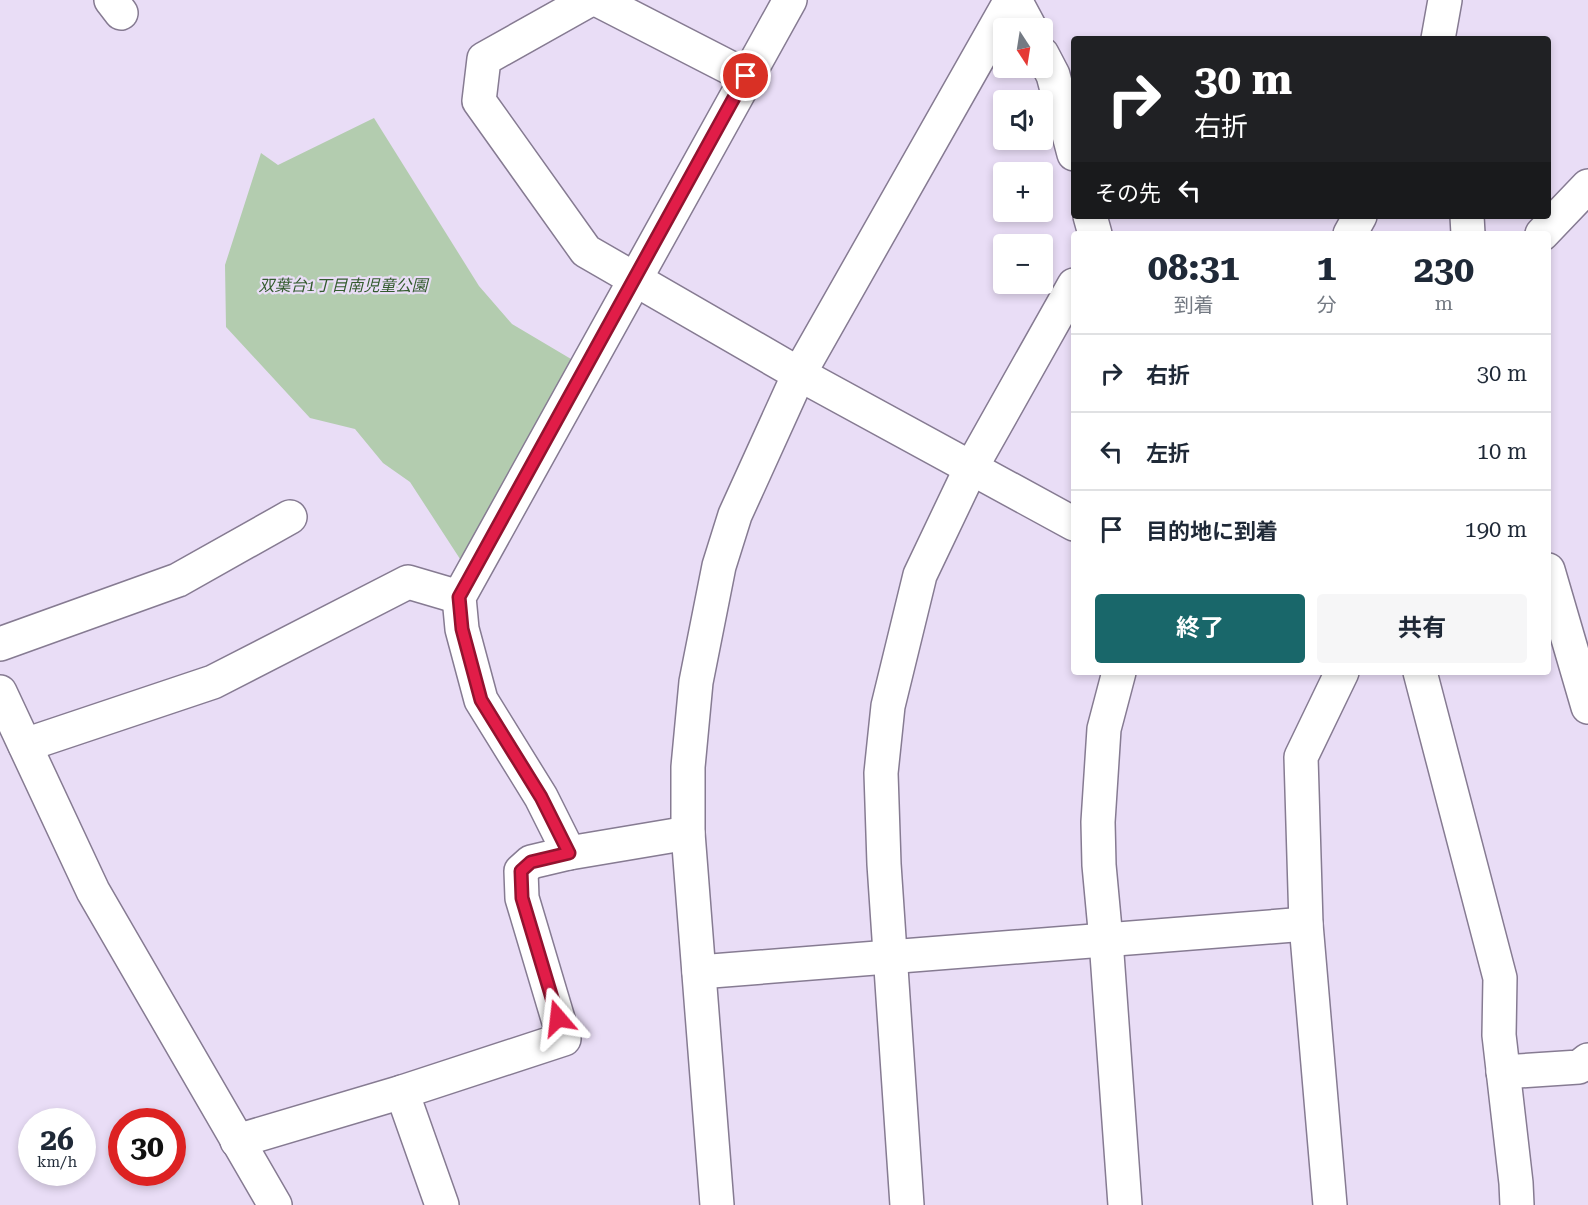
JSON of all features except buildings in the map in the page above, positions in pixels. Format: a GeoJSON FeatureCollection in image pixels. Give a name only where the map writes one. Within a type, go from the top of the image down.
{"type":"FeatureCollection","features":[{"type":"Feature","properties":{"kind":"street"},"geometry":{"type":"LineString","coordinates":[[589,0],[484,59],[479,101],[586,251],[800,374],[1071,522]]}},
{"type":"Feature","properties":{"kind":"street"},"geometry":{"type":"LineString","coordinates":[[598,0],[746,76]]}},
{"type":"Feature","properties":{"kind":"street"},"geometry":{"type":"LineString","coordinates":[[569,853],[541,797],[481,700],[462,629],[459,597],[790,0]]}},
{"type":"Feature","properties":{"kind":"street"},"geometry":{"type":"LineString","coordinates":[[717,1205],[688,832],[688,767],[696,682],[719,566],[735,515],[800,374],[1013,0],[1024,18]]}},
{"type":"Feature","properties":{"kind":"street"},"geometry":{"type":"LineString","coordinates":[[1439,36],[1445,0]]}},
{"type":"Feature","properties":{"kind":"street"},"geometry":{"type":"LineString","coordinates":[[1053,75],[1071,143]]}},
{"type":"Feature","properties":{"kind":"street"},"geometry":{"type":"LineString","coordinates":[[1545,231],[1588,186]]}},
{"type":"Feature","properties":{"kind":"street"},"geometry":{"type":"LineString","coordinates":[[908,1205],[884,864],[881,773],[888,706],[920,575],[971,468],[1071,290]]}},
{"type":"Feature","properties":{"kind":"street"},"geometry":{"type":"LineString","coordinates":[[0,644],[178,580],[290,517]]}},
{"type":"Feature","properties":{"kind":"street"},"geometry":{"type":"LineString","coordinates":[[1551,580],[1588,707]]}},
{"type":"Feature","properties":{"kind":"street"},"geometry":{"type":"LineString","coordinates":[[25,745],[213,682],[408,582],[459,597]]}},
{"type":"Feature","properties":{"kind":"street"},"geometry":{"type":"LineString","coordinates":[[1118,675],[1104,729],[1100,777],[1099,865],[1125,1205]]}},
{"type":"Feature","properties":{"kind":"street"},"geometry":{"type":"LineString","coordinates":[[1330,1205],[1306,924],[1301,757],[1341,675]]}},
{"type":"Feature","properties":{"kind":"street"},"geometry":{"type":"LineString","coordinates":[[1421,675],[1500,978],[1499,1035],[1517,1205]]}},
{"type":"Feature","properties":{"kind":"street"},"geometry":{"type":"LineString","coordinates":[[0,692],[93,891],[275,1205]]}},
{"type":"Feature","properties":{"kind":"street"},"geometry":{"type":"LineString","coordinates":[[237,1142],[402,1092],[564,1039],[522,898],[521,871],[531,862],[569,853],[688,832]]}},
{"type":"Feature","properties":{"kind":"street"},"geometry":{"type":"LineString","coordinates":[[699,972],[1306,924]]}},
{"type":"Feature","properties":{"kind":"street"},"geometry":{"type":"LineString","coordinates":[[1503,1072],[1579,1067],[1588,1060]]}},
{"type":"Feature","properties":{"kind":"street"},"geometry":{"type":"LineString","coordinates":[[402,1092],[442,1205]]}},
{"type":"Feature","properties":{"kind":"green space","name":"双葉台1丁目南児童公園"},"geometry":{"type":"Polygon","coordinates":[[[374,118],[479,286],[512,324],[571,359],[462,562],[410,482],[383,463],[355,429],[310,418],[226,327],[225,265],[261,153],[278,165],[374,118]]]}},
{"type":"Feature","properties":{"kind":"route"},"geometry":{"type":"LineString","coordinates":[[558,1018],[522,898],[521,871],[531,862],[569,853],[541,797],[481,700],[462,629],[459,597],[746,76]]}}]}
